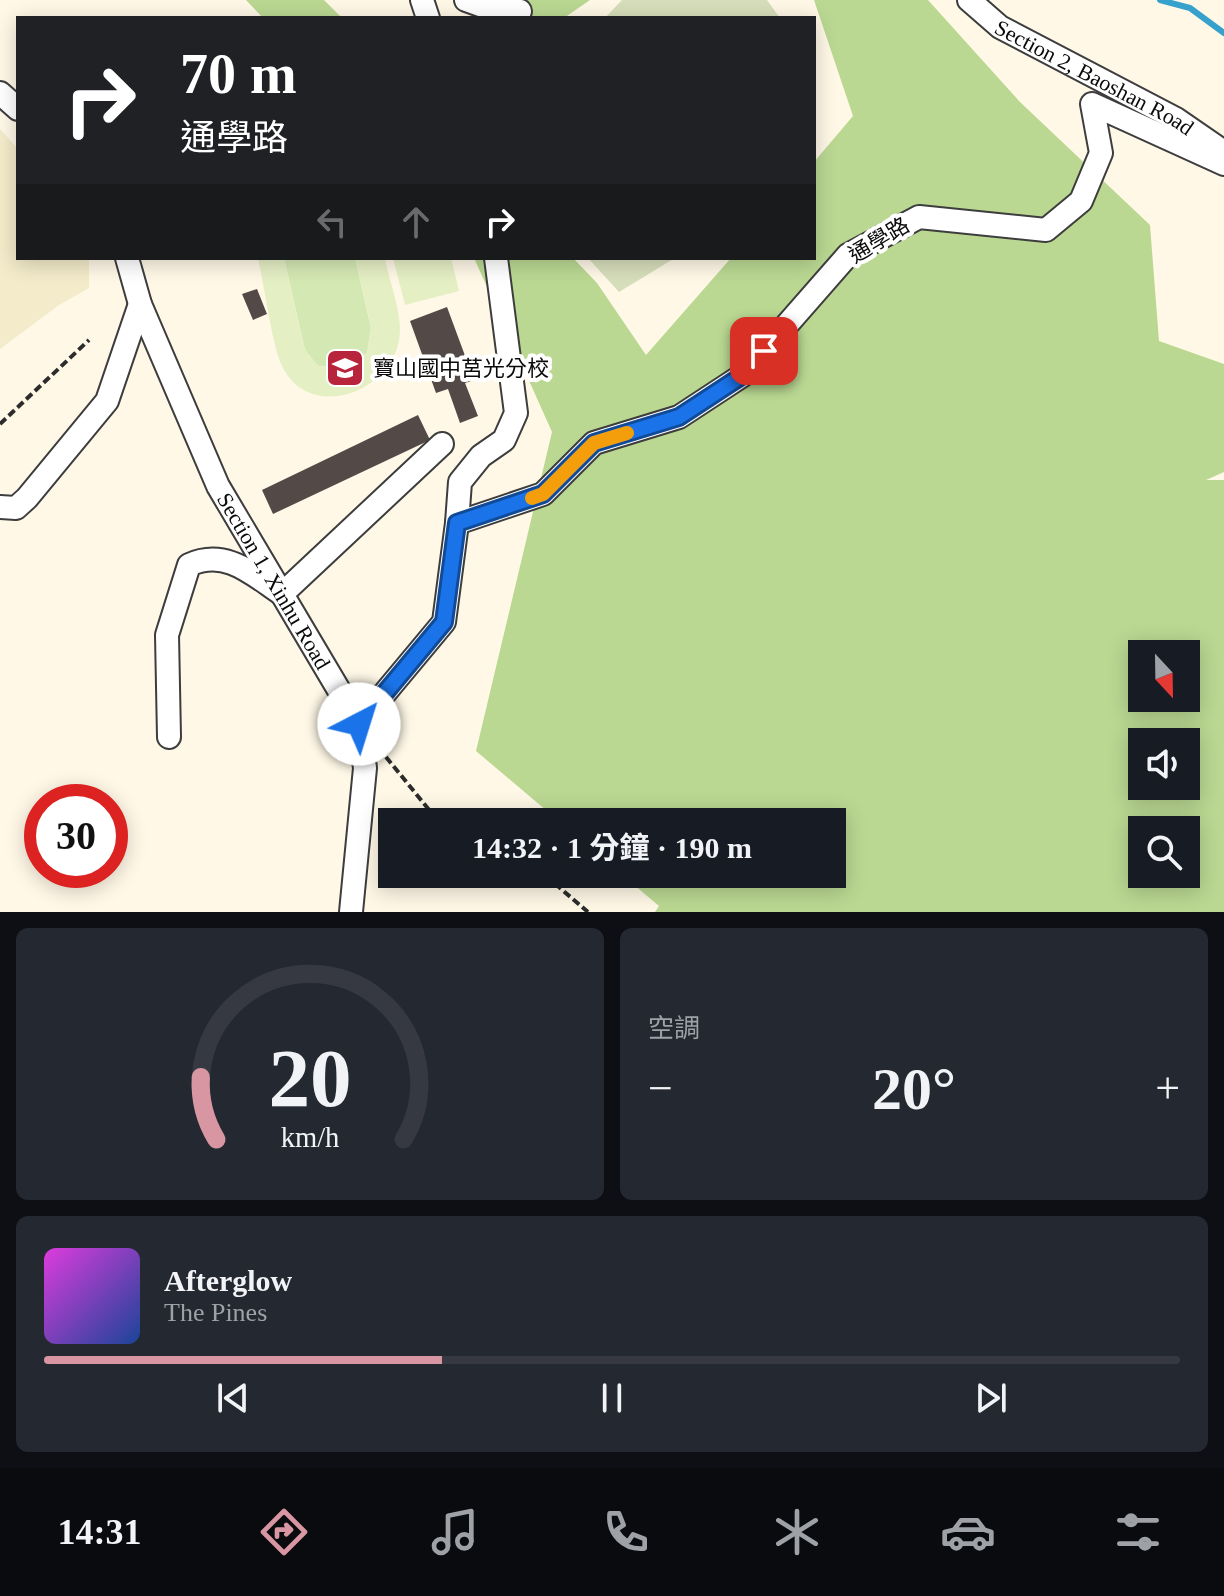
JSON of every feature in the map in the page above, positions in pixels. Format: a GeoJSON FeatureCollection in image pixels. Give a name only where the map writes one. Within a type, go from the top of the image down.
{"type":"FeatureCollection","features":[{"type":"Feature","properties":{"kind":"street"},"geometry":{"type":"LineString","coordinates":[[466,0],[491,9],[520,11]]}},
{"type":"Feature","properties":{"kind":"street","name":"Section 2, Baoshan Road"},"geometry":{"type":"LineString","coordinates":[[969,0],[1000,27],[1176,119],[1224,152]]}},
{"type":"Feature","properties":{"kind":"street"},"geometry":{"type":"LineString","coordinates":[[0,93],[16,107]]}},
{"type":"Feature","properties":{"kind":"street","name":"通學路"},"geometry":{"type":"LineString","coordinates":[[457,523],[543,494],[594,443],[679,417],[743,375],[848,255],[919,217],[1046,230],[1081,201],[1101,153],[1092,104],[1224,164]]}},
{"type":"Feature","properties":{"kind":"street","name":"Section 1, Xinhu Road"},"geometry":{"type":"LineString","coordinates":[[128,260],[140,304],[218,486],[359,724],[365,768],[351,912]]}},
{"type":"Feature","properties":{"kind":"street"},"geometry":{"type":"LineString","coordinates":[[359,724],[444,622],[460,482],[481,456],[504,440],[516,413],[496,260]]}},
{"type":"Feature","properties":{"kind":"street"},"geometry":{"type":"LineString","coordinates":[[0,507],[16,508],[27,498],[107,401],[140,304]]}},
{"type":"Feature","properties":{"kind":"street"},"geometry":{"type":"LineString","coordinates":[[169,737],[167,635],[189,565],[206,557],[236,564],[282,594],[442,444]]}},
{"type":"Feature","properties":{"kind":"path"},"geometry":{"type":"LineString","coordinates":[[0,424],[89,340]]}},
{"type":"Feature","properties":{"kind":"path"},"geometry":{"type":"LineString","coordinates":[[359,724],[428,808]]}},
{"type":"Feature","properties":{"kind":"path"},"geometry":{"type":"LineString","coordinates":[[560,888],[588,912]]}},
{"type":"Feature","properties":{"kind":"shaded area"},"geometry":{"type":"Polygon","coordinates":[[[0,129],[16,147],[16,260],[89,260],[89,288],[59,305],[0,349],[0,129]]]}},
{"type":"Feature","properties":{"kind":"green space"},"geometry":{"type":"Polygon","coordinates":[[[246,0],[324,0],[340,16],[261,16],[246,0]]]}},
{"type":"Feature","properties":{"kind":"green space"},"geometry":{"type":"Polygon","coordinates":[[[494,0],[590,0],[567,16],[497,16],[494,0]]]}},
{"type":"Feature","properties":{"kind":"green space"},"geometry":{"type":"Polygon","coordinates":[[[622,0],[767,0],[779,16],[607,16],[622,0]]]}},
{"type":"Feature","properties":{"kind":"green space"},"geometry":{"type":"Polygon","coordinates":[[[814,0],[928,0],[1020,102],[1150,225],[1159,341],[1224,364],[1224,472],[1206,480],[1224,480],[1224,912],[655,912],[659,906],[638,888],[846,888],[846,808],[543,808],[476,751],[552,432],[475,260],[575,260],[597,283],[646,355],[729,260],[816,260],[816,160],[853,116],[814,0]]]}},
{"type":"Feature","properties":{"kind":"green space"},"geometry":{"type":"Polygon","coordinates":[[[258,260],[284,260],[305,350],[318,366],[345,368],[367,353],[371,328],[355,260],[385,260],[400,330],[396,351],[386,369],[370,383],[352,393],[332,397],[313,394],[295,384],[282,366],[258,260]]]}},
{"type":"Feature","properties":{"kind":"green space"},"geometry":{"type":"Polygon","coordinates":[[[284,260],[355,260],[371,328],[367,353],[345,368],[318,366],[305,350],[284,260]]]}},
{"type":"Feature","properties":{"kind":"green space"},"geometry":{"type":"Polygon","coordinates":[[[394,260],[451,260],[459,291],[405,305],[394,260]]]}},
{"type":"Feature","properties":{"kind":"green space"},"geometry":{"type":"Polygon","coordinates":[[[590,260],[672,260],[619,292],[590,260]]]}},
{"type":"Feature","properties":{"kind":"building"},"geometry":{"type":"Polygon","coordinates":[[[257,289],[267,314],[253,320],[242,294],[257,289]]]}},
{"type":"Feature","properties":{"kind":"building"},"geometry":{"type":"Polygon","coordinates":[[[447,307],[474,380],[465,383],[478,416],[460,423],[448,389],[436,393],[410,321],[447,307]]]}},
{"type":"Feature","properties":{"kind":"building"},"geometry":{"type":"Polygon","coordinates":[[[418,415],[430,440],[273,514],[262,490],[418,415]]]}},
{"type":"Feature","properties":{"kind":"waterway"},"geometry":{"type":"LineString","coordinates":[[1160,0],[1190,8],[1224,33]]}},
{"type":"Feature","properties":{"kind":"slow traffic"},"geometry":{"type":"LineString","coordinates":[[532,498],[543,494],[594,443],[627,433]]}},
{"type":"Feature","properties":{"kind":"place","name":"寶山國中莒光分校"},"geometry":{"type":"Point","coordinates":[345,368]}},
{"type":"Feature","properties":{"kind":"route"},"geometry":{"type":"LineString","coordinates":[[359,724],[444,622],[457,523],[543,494],[594,443],[679,417],[743,375],[764,351]]}}]}
